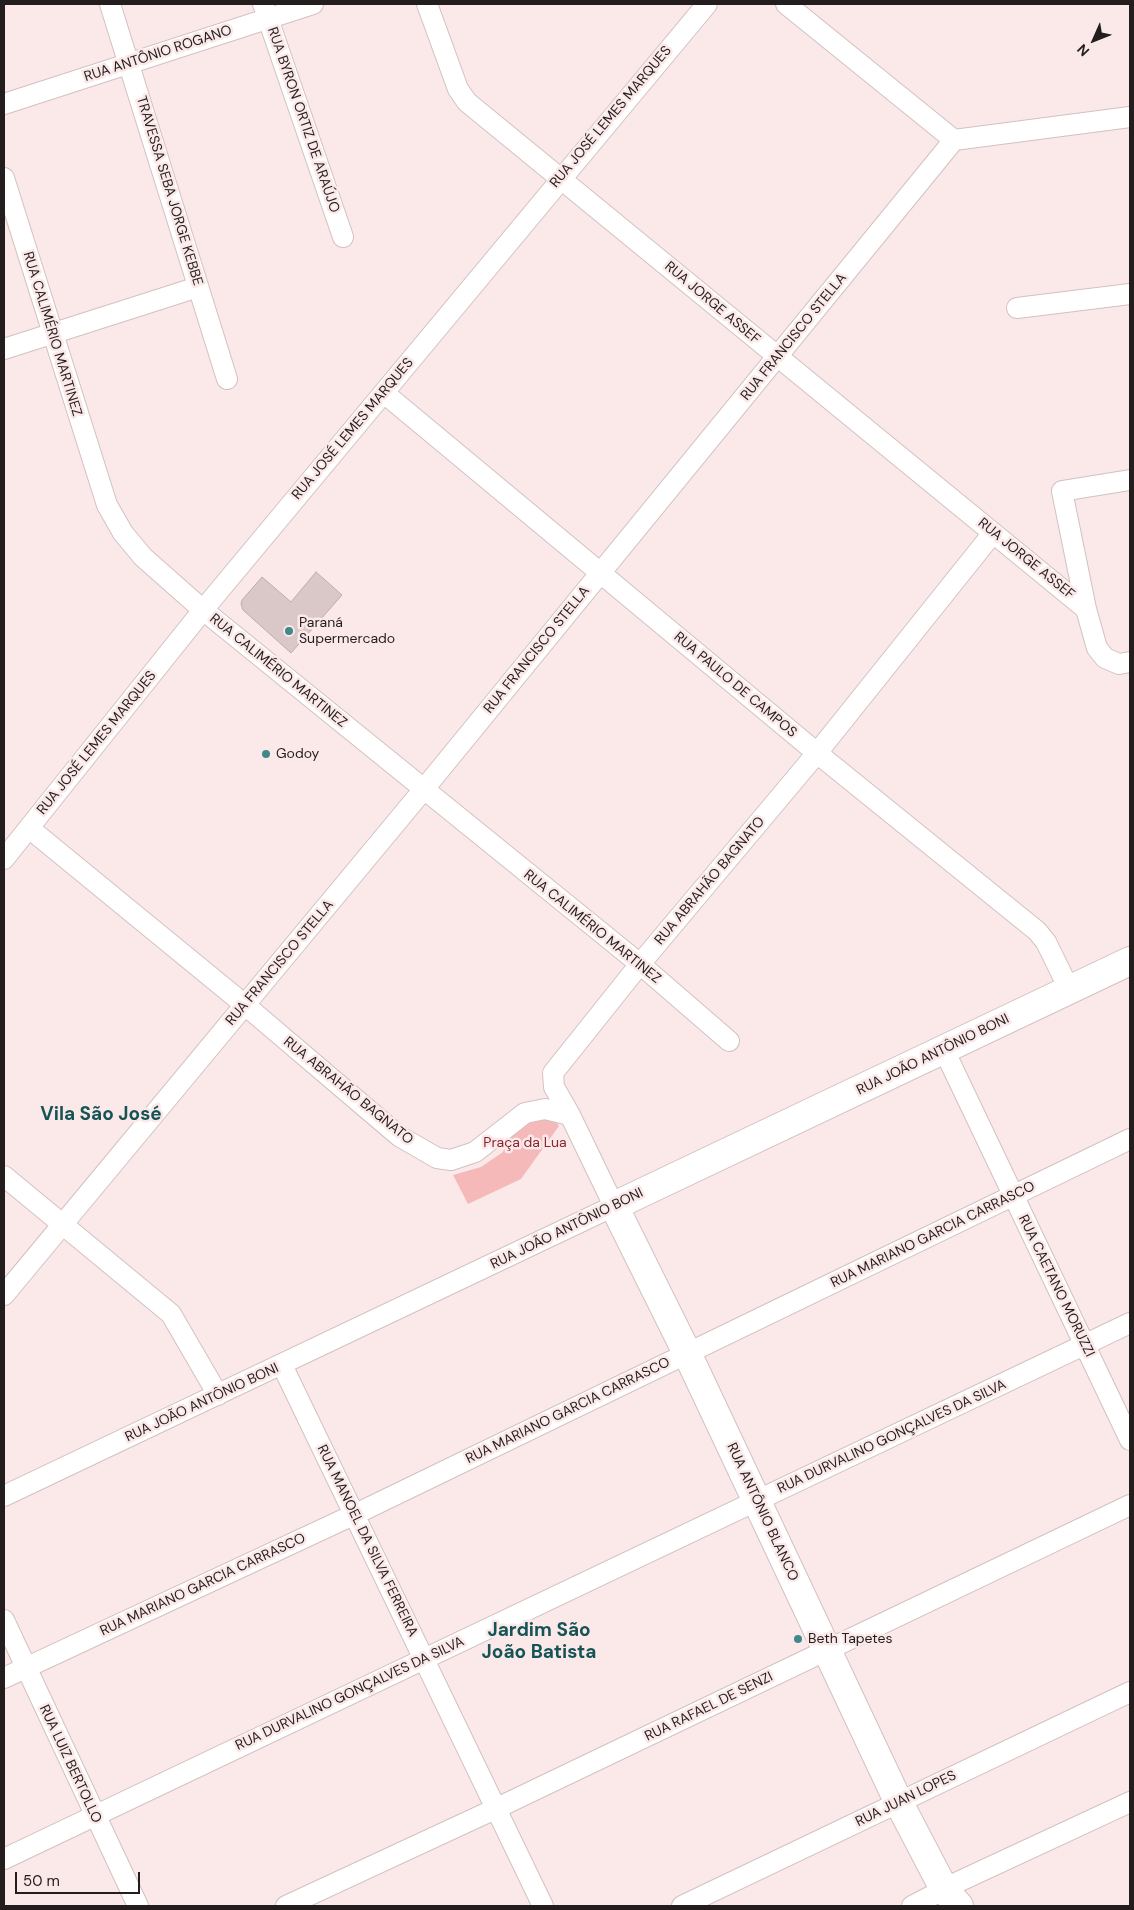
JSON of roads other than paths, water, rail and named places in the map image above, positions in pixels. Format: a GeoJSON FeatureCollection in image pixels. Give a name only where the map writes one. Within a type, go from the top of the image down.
{"type":"FeatureCollection","features":[{"type":"Feature","properties":{"kind":"street","name":"TRAVESSA SEBA JORGE KEBBE"},"geometry":{"type":"LineString","coordinates":[[110,4],[226,379]]}},
{"type":"Feature","properties":{"kind":"street","name":"RUA ANTÔNIO ROGANO"},"geometry":{"type":"LineString","coordinates":[[4,104],[129,63],[266,11],[313,4]]}},
{"type":"Feature","properties":{"kind":"street","name":"RUA JORGE ASSEF"},"geometry":{"type":"LineString","coordinates":[[427,4],[458,89],[467,102],[561,177],[777,357],[1086,609]]}},
{"type":"Feature","properties":{"kind":"street","name":"RUA JOSÉ LEMES MARQUES"},"geometry":{"type":"LineString","coordinates":[[4,858],[203,610],[706,4]]}},
{"type":"Feature","properties":{"kind":"street"},"geometry":{"type":"LineString","coordinates":[[786,4],[954,140],[1130,117]]}},
{"type":"Feature","properties":{"kind":"street","name":"RUA BYRON ORTIZ DE ARAÚJO"},"geometry":{"type":"LineString","coordinates":[[266,11],[343,237]]}},
{"type":"Feature","properties":{"kind":"street","name":"RUA FRANCISCO STELLA"},"geometry":{"type":"LineString","coordinates":[[4,1295],[424,789],[954,140]]}},
{"type":"Feature","properties":{"kind":"street","name":"RUA CALIMÉRIO MARTINEZ"},"geometry":{"type":"LineString","coordinates":[[4,178],[106,505],[123,533],[143,557],[203,610],[640,964],[729,1041]]}},
{"type":"Feature","properties":{"kind":"street"},"geometry":{"type":"LineString","coordinates":[[4,349],[198,287]]}},
{"type":"Feature","properties":{"kind":"street"},"geometry":{"type":"LineString","coordinates":[[1017,308],[1130,294]]}},
{"type":"Feature","properties":{"kind":"street","name":"RUA PAULO DE CAMPOS"},"geometry":{"type":"LineString","coordinates":[[384,392],[817,754],[1037,930],[1046,942],[1069,989]]}},
{"type":"Feature","properties":{"kind":"street"},"geometry":{"type":"LineString","coordinates":[[1130,480],[1062,491],[1086,609],[1097,648],[1105,658],[1119,664],[1130,662]]}},
{"type":"Feature","properties":{"kind":"street","name":"RUA ABRAHÃO BAGNATO"},"geometry":{"type":"LineString","coordinates":[[570,1115],[554,1087],[553,1073],[640,964],[817,754],[993,533]]}},
{"type":"Feature","properties":{"kind":"street","name":"RUA ABRAHÃO BAGNATO"},"geometry":{"type":"LineString","coordinates":[[29,828],[245,1005],[399,1136],[437,1158],[451,1160],[475,1152],[525,1113],[545,1110],[570,1115]]}},
{"type":"Feature","properties":{"kind":"street","name":"RUA JOÃO ANTÔNIO BONI"},"geometry":{"type":"LineString","coordinates":[[4,1496],[1130,961]]}},
{"type":"Feature","properties":{"kind":"street","name":"RUA CAETANO MORUZZI"},"geometry":{"type":"LineString","coordinates":[[944,1050],[1130,1440]]}},
{"type":"Feature","properties":{"kind":"street","name":"RUA ANTÔNIO BLANCO"},"geometry":{"type":"LineString","coordinates":[[570,1115],[687,1353],[899,1803],[951,1898]]}},
{"type":"Feature","properties":{"kind":"street","name":"RUA MARIANO GARCIA CARRASCO"},"geometry":{"type":"LineString","coordinates":[[4,1678],[354,1515],[1130,1139]]}},
{"type":"Feature","properties":{"kind":"street"},"geometry":{"type":"LineString","coordinates":[[4,1176],[170,1314],[218,1395]]}},
{"type":"Feature","properties":{"kind":"street","name":"RUA DURVALINO GONÇALVES DA SILVA"},"geometry":{"type":"LineString","coordinates":[[4,1859],[1130,1323]]}},
{"type":"Feature","properties":{"kind":"street","name":"RUA MANOEL DA SILVA FERREIRA"},"geometry":{"type":"LineString","coordinates":[[282,1365],[543,1906]]}},
{"type":"Feature","properties":{"kind":"street","name":"RUA RAFAEL DE SENZI"},"geometry":{"type":"LineString","coordinates":[[286,1906],[827,1650],[1130,1504]]}},
{"type":"Feature","properties":{"kind":"street","name":"RUA LUIZ BERTOLLO"},"geometry":{"type":"LineString","coordinates":[[4,1620],[138,1906]]}},
{"type":"Feature","properties":{"kind":"street","name":"RUA JUAN LOPES"},"geometry":{"type":"LineString","coordinates":[[682,1906],[1130,1692]]}},
{"type":"Feature","properties":{"kind":"street"},"geometry":{"type":"LineString","coordinates":[[912,1906],[951,1898],[1130,1802]]}},
{"type":"Feature","properties":{"kind":"place","name":"Paraná Supermercado"},"geometry":{"type":"Point","coordinates":[289,631]}},
{"type":"Feature","properties":{"kind":"place","name":"Godoy"},"geometry":{"type":"Point","coordinates":[266,754]}},
{"type":"Feature","properties":{"kind":"place","name":"Beth Tapetes"},"geometry":{"type":"Point","coordinates":[798,1639]}},
{"type":"Feature","properties":{"kind":"district","name":"Vila São José"},"geometry":{"type":"Point","coordinates":[101,1115]}},
{"type":"Feature","properties":{"kind":"district","name":"Jardim São João Batista"},"geometry":{"type":"Point","coordinates":[539,1642]}},
{"type":"Feature","properties":{"kind":"park label","name":"Praça da Lua"},"geometry":{"type":"Point","coordinates":[525,1143]}}]}
